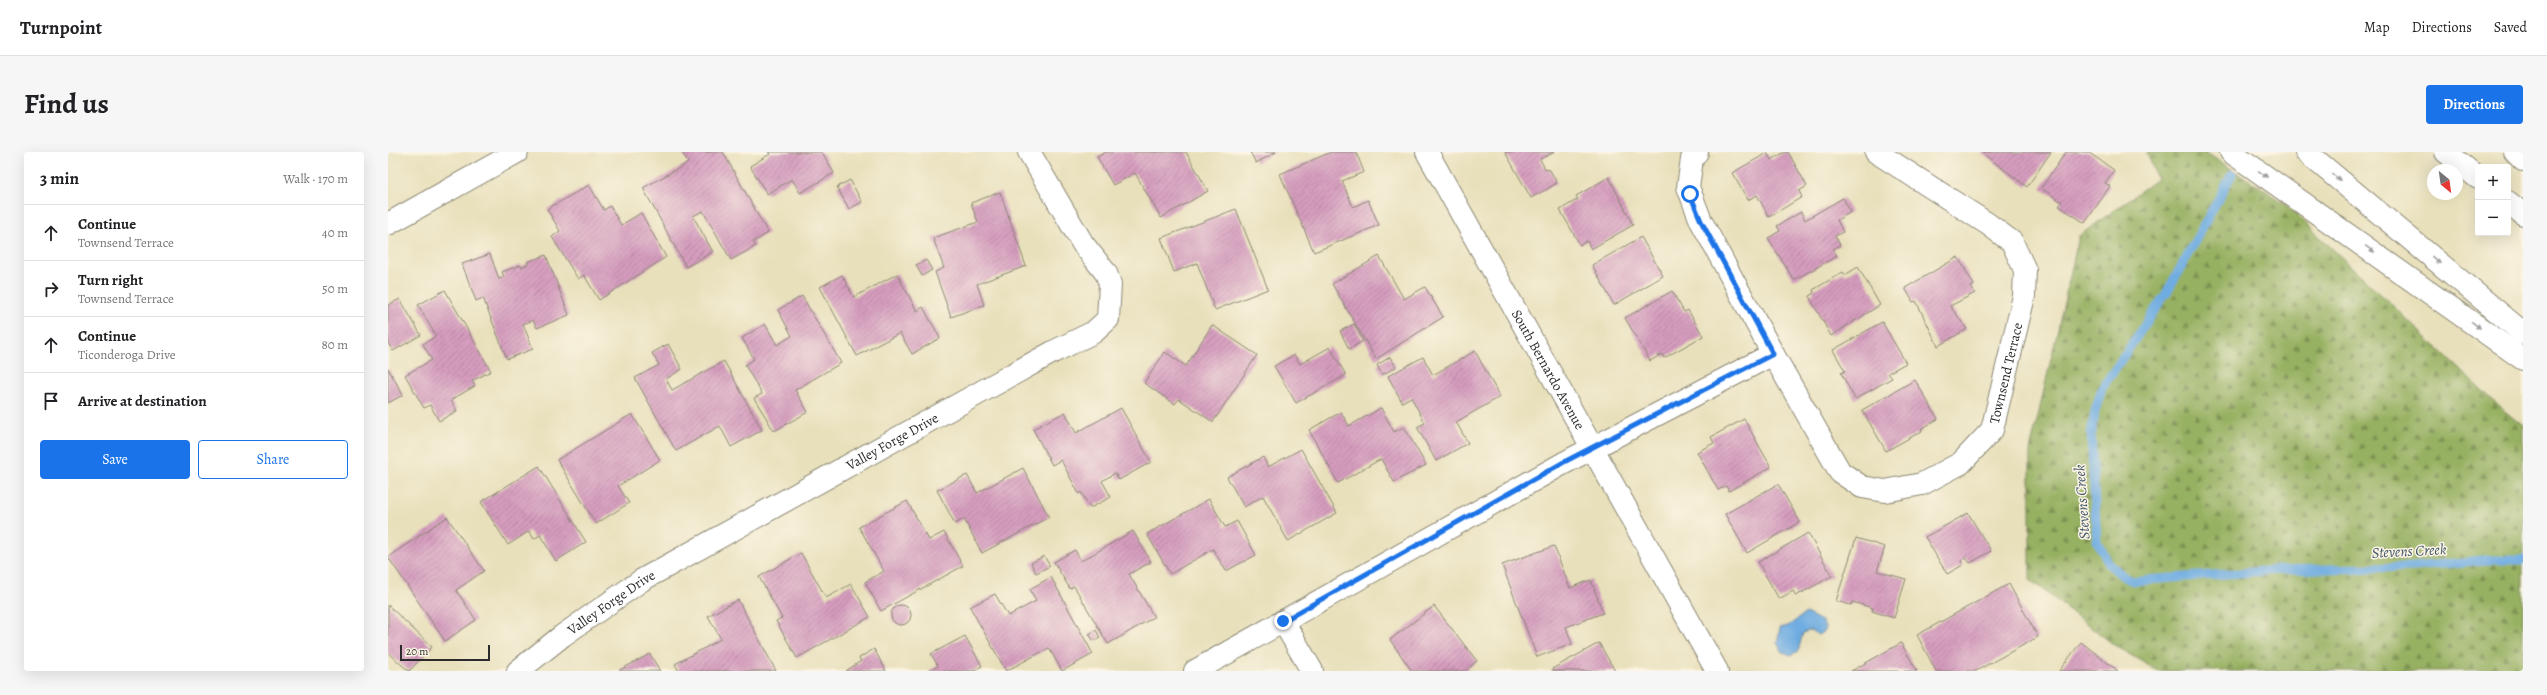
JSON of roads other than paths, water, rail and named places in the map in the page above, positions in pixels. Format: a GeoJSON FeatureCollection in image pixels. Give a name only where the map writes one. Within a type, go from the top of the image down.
{"type":"FeatureCollection","features":[{"type":"Feature","properties":{"kind":"main road"},"geometry":{"type":"LineString","coordinates":[[388,224],[517,152]]}},
{"type":"Feature","properties":{"kind":"main road","name":"Valley Forge Drive"},"geometry":{"type":"LineString","coordinates":[[518,671],[562,636],[642,580],[1052,352],[1089,335],[1108,319],[1110,284],[1106,273],[1083,244],[1029,152]]}},
{"type":"Feature","properties":{"kind":"main road","name":"South Bernardo Avenue"},"geometry":{"type":"LineString","coordinates":[[1427,152],[1592,449],[1718,671]]}},
{"type":"Feature","properties":{"kind":"main road","name":"Townsend Terrace"},"geometry":{"type":"LineString","coordinates":[[1697,152],[1692,159],[1688,187],[1701,221],[1773,354],[1840,472],[1862,487],[1885,491],[1922,484],[1961,463],[1992,430],[2024,296],[2025,270],[2012,242],[1988,224],[1876,152]]}},
{"type":"Feature","properties":{"kind":"main road"},"geometry":{"type":"LineString","coordinates":[[2231,152],[2523,359]]}},
{"type":"Feature","properties":{"kind":"main road"},"geometry":{"type":"LineString","coordinates":[[2306,152],[2523,333]]}},
{"type":"Feature","properties":{"kind":"main road"},"geometry":{"type":"LineString","coordinates":[[2446,152],[2475,176]]}},
{"type":"Feature","properties":{"kind":"main road"},"geometry":{"type":"LineString","coordinates":[[2515,152],[2523,160]]}},
{"type":"Feature","properties":{"kind":"main road"},"geometry":{"type":"LineString","coordinates":[[2511,204],[2523,214]]}},
{"type":"Feature","properties":{"kind":"main road"},"geometry":{"type":"LineString","coordinates":[[1196,671],[1592,449],[1773,354]]}},
{"type":"Feature","properties":{"kind":"main road"},"geometry":{"type":"LineString","coordinates":[[1283,621],[1312,671]]}},
{"type":"Feature","properties":{"kind":"water"},"geometry":{"type":"Polygon","coordinates":[[[1806,613],[1822,621],[1826,630],[1818,635],[1811,630],[1803,633],[1798,651],[1791,655],[1783,652],[1777,643],[1780,628],[1788,626],[1806,613]]]}},
{"type":"Feature","properties":{"kind":"waterway","name":"Stevens Creek"},"geometry":{"type":"LineString","coordinates":[[2232,174],[2167,292],[2102,388],[2095,411],[2091,434],[2097,541],[2109,564],[2124,577],[2133,581],[2279,570],[2414,567],[2483,560],[2523,560]]}}]}
